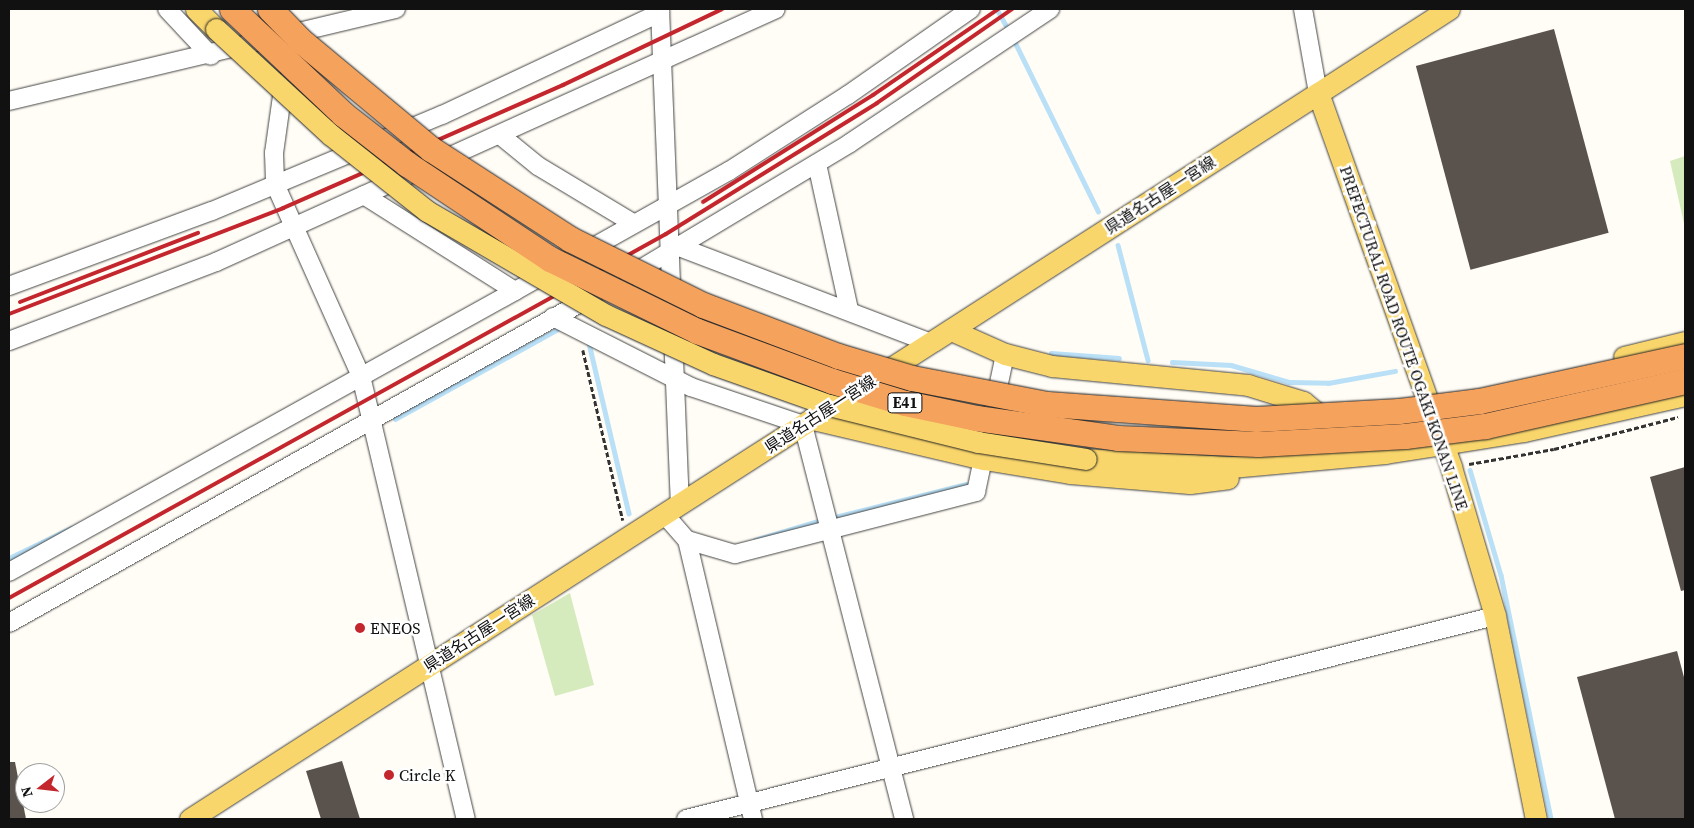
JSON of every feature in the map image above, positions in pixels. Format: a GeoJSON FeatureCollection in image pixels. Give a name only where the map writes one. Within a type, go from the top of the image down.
{"type":"FeatureCollection","features":[{"type":"Feature","properties":{"kind":"highway","name":"E41"},"geometry":{"type":"LineString","coordinates":[[232,9],[343,114],[407,164],[550,259],[697,332],[832,382],[905,403],[976,418],[1118,438],[1258,444],[1405,436],[1485,426],[1685,381]]}},
{"type":"Feature","properties":{"kind":"highway","name":"E41"},"geometry":{"type":"LineString","coordinates":[[270,9],[314,52],[431,149],[570,238],[720,312],[838,356],[912,378],[1047,404],[1256,419],[1399,411],[1479,400],[1685,356]]}},
{"type":"Feature","properties":{"kind":"main road"},"geometry":{"type":"LineString","coordinates":[[196,9],[308,116],[427,211],[606,315],[713,364],[829,405],[978,442],[1086,459],[1200,468],[1274,465],[1385,454],[1441,435],[1685,395]]}},
{"type":"Feature","properties":{"kind":"main road","name":"県道名古屋一宮線"},"geometry":{"type":"LineString","coordinates":[[190,819],[1449,9]]}},
{"type":"Feature","properties":{"kind":"main road","name":"PREFECTURAL ROAD ROUTE OGAKI KONAN LINE"},"geometry":{"type":"LineString","coordinates":[[1318,93],[1441,435],[1495,616],[1536,819]]}},
{"type":"Feature","properties":{"kind":"main road"},"geometry":{"type":"LineString","coordinates":[[951,330],[1005,354],[1052,366],[1248,385],[1316,410],[1353,457]]}},
{"type":"Feature","properties":{"kind":"main road"},"geometry":{"type":"LineString","coordinates":[[1441,435],[1500,391],[1685,342]]}},
{"type":"Feature","properties":{"kind":"main road"},"geometry":{"type":"LineString","coordinates":[[808,422],[984,459],[1070,473],[1190,484],[1274,465]]}},
{"type":"Feature","properties":{"kind":"street"},"geometry":{"type":"LineString","coordinates":[[167,9],[211,56]]}},
{"type":"Feature","properties":{"kind":"street"},"geometry":{"type":"LineString","coordinates":[[285,9],[291,35],[274,153],[274,184],[291,228],[361,376],[373,418],[466,819]]}},
{"type":"Feature","properties":{"kind":"street"},"geometry":{"type":"LineString","coordinates":[[9,101],[211,56],[291,35],[335,16],[396,9]]}},
{"type":"Feature","properties":{"kind":"street"},"geometry":{"type":"LineString","coordinates":[[9,341],[216,262],[776,9]]}},
{"type":"Feature","properties":{"kind":"street"},"geometry":{"type":"LineString","coordinates":[[9,572],[515,291],[633,223],[668,206],[848,95],[971,9]]}},
{"type":"Feature","properties":{"kind":"street"},"geometry":{"type":"LineString","coordinates":[[9,623],[373,418],[450,386],[512,350],[554,318],[676,251],[816,164],[987,55],[1050,9]]}},
{"type":"Feature","properties":{"kind":"street"},"geometry":{"type":"LineString","coordinates":[[1303,9],[1318,93]]}},
{"type":"Feature","properties":{"kind":"street"},"geometry":{"type":"LineString","coordinates":[[9,286],[274,184],[442,115],[660,11],[668,206],[676,251],[672,377],[672,509],[687,540],[751,811]]}},
{"type":"Feature","properties":{"kind":"street"},"geometry":{"type":"LineString","coordinates":[[500,135],[538,166],[633,223]]}},
{"type":"Feature","properties":{"kind":"street"},"geometry":{"type":"LineString","coordinates":[[816,164],[849,309]]}},
{"type":"Feature","properties":{"kind":"street"},"geometry":{"type":"LineString","coordinates":[[364,196],[515,291]]}},
{"type":"Feature","properties":{"kind":"street"},"geometry":{"type":"LineString","coordinates":[[676,251],[849,309],[931,343]]}},
{"type":"Feature","properties":{"kind":"street"},"geometry":{"type":"LineString","coordinates":[[554,318],[726,402],[808,422],[831,528],[904,819]]}},
{"type":"Feature","properties":{"kind":"street"},"geometry":{"type":"LineString","coordinates":[[687,540],[736,554],[976,492],[1005,354]]}},
{"type":"Feature","properties":{"kind":"street"},"geometry":{"type":"LineString","coordinates":[[686,819],[751,811],[890,767],[1495,616]]}},
{"type":"Feature","properties":{"kind":"path"},"geometry":{"type":"LineString","coordinates":[[582,344],[628,538]]}},
{"type":"Feature","properties":{"kind":"green space"},"geometry":{"type":"Polygon","coordinates":[[[1685,156],[1685,228],[1670,161],[1685,156]]]}},
{"type":"Feature","properties":{"kind":"green space"},"geometry":{"type":"Polygon","coordinates":[[[570,593],[594,685],[555,696],[532,615],[570,593]]]}},
{"type":"Feature","properties":{"kind":"building"},"geometry":{"type":"Polygon","coordinates":[[[1554,29],[1609,233],[1470,270],[1416,66],[1554,29]]]}},
{"type":"Feature","properties":{"kind":"building"},"geometry":{"type":"Polygon","coordinates":[[[1685,467],[1685,590],[1681,591],[1650,477],[1685,467]]]}},
{"type":"Feature","properties":{"kind":"building"},"geometry":{"type":"Polygon","coordinates":[[[1677,651],[1685,681],[1685,819],[1615,819],[1577,677],[1677,651]]]}},
{"type":"Feature","properties":{"kind":"building"},"geometry":{"type":"Polygon","coordinates":[[[342,761],[360,819],[321,819],[306,771],[342,761]]]}},
{"type":"Feature","properties":{"kind":"building"},"geometry":{"type":"Polygon","coordinates":[[[9,762],[15,762],[15,813],[25,813],[26,819],[9,819],[9,762]]]}},
{"type":"Feature","properties":{"kind":"waterway"},"geometry":{"type":"LineString","coordinates":[[997,9],[1007,27]]}},
{"type":"Feature","properties":{"kind":"waterway"},"geometry":{"type":"LineString","coordinates":[[1014,40],[1098,211]]}},
{"type":"Feature","properties":{"kind":"waterway"},"geometry":{"type":"LineString","coordinates":[[1118,245],[1148,360]]}},
{"type":"Feature","properties":{"kind":"waterway"},"geometry":{"type":"LineString","coordinates":[[395,419],[560,328]]}},
{"type":"Feature","properties":{"kind":"waterway"},"geometry":{"type":"LineString","coordinates":[[589,343],[629,513]]}},
{"type":"Feature","properties":{"kind":"waterway"},"geometry":{"type":"LineString","coordinates":[[1051,353],[1119,358]]}},
{"type":"Feature","properties":{"kind":"waterway"},"geometry":{"type":"LineString","coordinates":[[1172,362],[1231,365],[1289,382],[1328,383],[1395,371]]}},
{"type":"Feature","properties":{"kind":"waterway"},"geometry":{"type":"LineString","coordinates":[[1470,470],[1501,575],[1551,819]]}},
{"type":"Feature","properties":{"kind":"waterway"},"geometry":{"type":"LineString","coordinates":[[835,517],[966,484]]}},
{"type":"Feature","properties":{"kind":"waterway"},"geometry":{"type":"LineString","coordinates":[[755,540],[821,520]]}},
{"type":"Feature","properties":{"kind":"waterway"},"geometry":{"type":"LineString","coordinates":[[9,558],[71,528]]}},
{"type":"Feature","properties":{"kind":"railway"},"geometry":{"type":"LineString","coordinates":[[9,314],[283,208],[563,85],[722,9]]}},
{"type":"Feature","properties":{"kind":"railway"},"geometry":{"type":"LineString","coordinates":[[703,202],[873,95],[998,9]]}},
{"type":"Feature","properties":{"kind":"railway"},"geometry":{"type":"LineString","coordinates":[[9,598],[666,234],[877,103],[1012,9]]}},
{"type":"Feature","properties":{"kind":"railway"},"geometry":{"type":"LineString","coordinates":[[20,302],[198,233]]}},
{"type":"Feature","properties":{"kind":"place","name":"ENEOS"},"geometry":{"type":"Point","coordinates":[360,628]}},
{"type":"Feature","properties":{"kind":"place","name":"Circle K"},"geometry":{"type":"Point","coordinates":[389,775]}}]}
